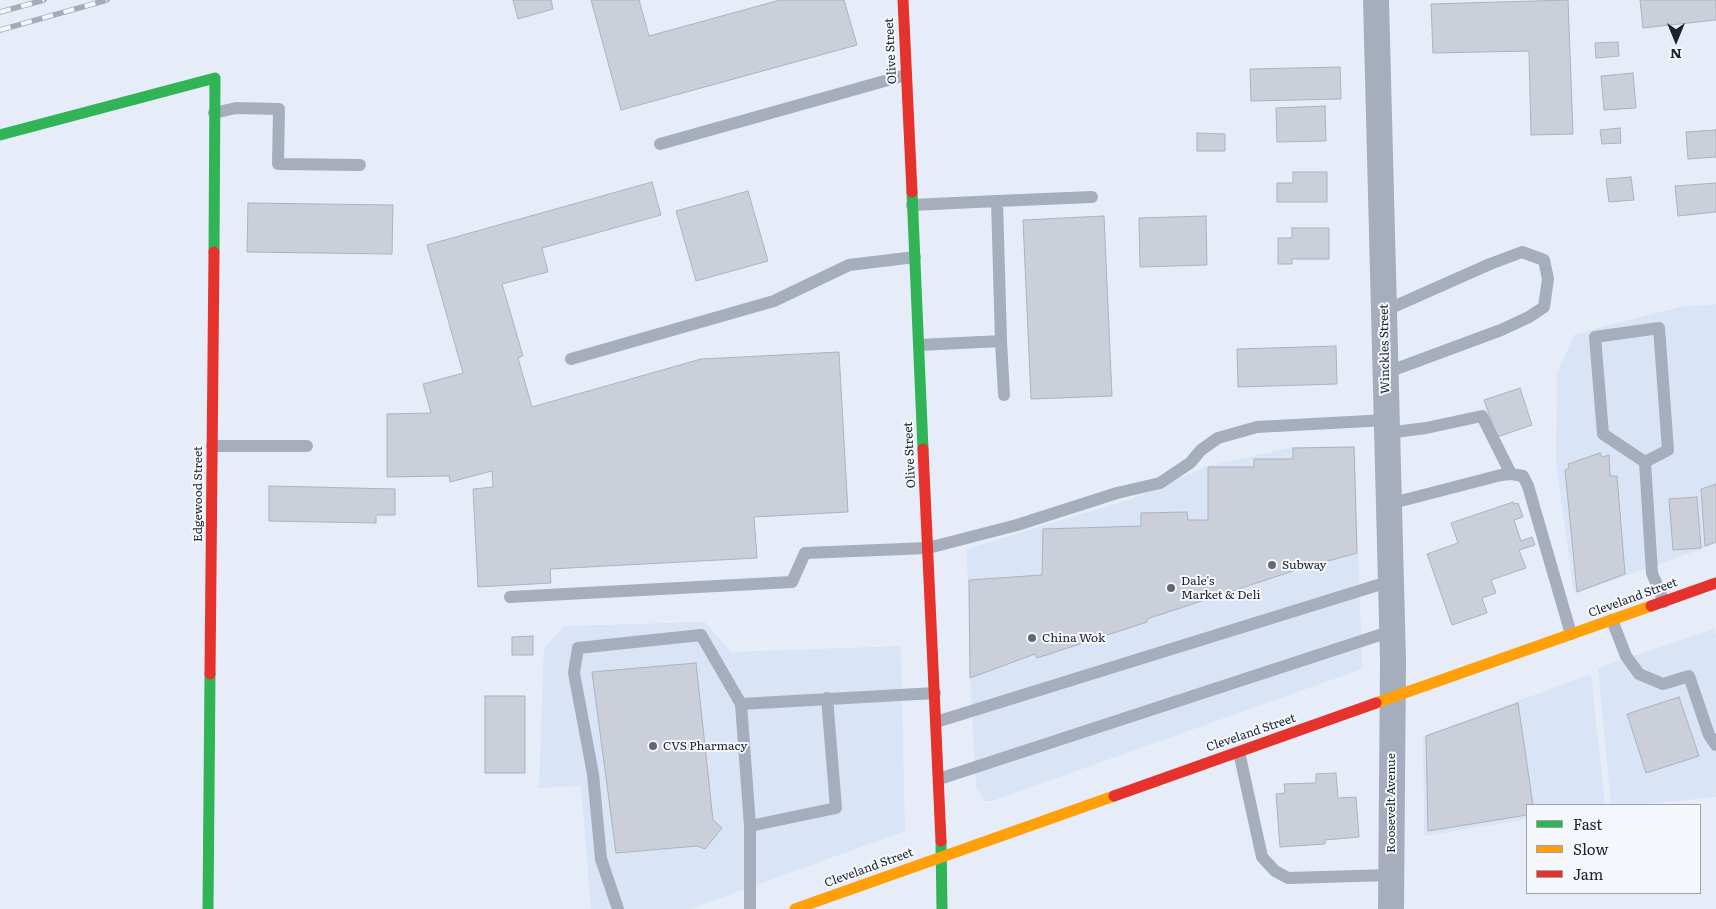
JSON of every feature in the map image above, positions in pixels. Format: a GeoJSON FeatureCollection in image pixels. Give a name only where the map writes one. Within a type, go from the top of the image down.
{"type":"FeatureCollection","features":[{"type":"Feature","properties":{"kind":"street","name":"Olive Street"},"geometry":{"type":"LineString","coordinates":[[903,0],[939,779],[942,909]]}},
{"type":"Feature","properties":{"kind":"street","name":"Winckles Street"},"geometry":{"type":"LineString","coordinates":[[1376,0],[1392,631],[1391,698]]}},
{"type":"Feature","properties":{"kind":"street","name":"Edgewood Street"},"geometry":{"type":"LineString","coordinates":[[0,135],[215,78],[208,909]]}},
{"type":"Feature","properties":{"kind":"street","name":"Cleveland Street"},"geometry":{"type":"LineString","coordinates":[[795,909],[1716,583]]}},
{"type":"Feature","properties":{"kind":"street","name":"Roosevelt Avenue"},"geometry":{"type":"LineString","coordinates":[[1391,698],[1391,909]]}},
{"type":"Feature","properties":{"kind":"lane"},"geometry":{"type":"LineString","coordinates":[[660,144],[906,75]]}},
{"type":"Feature","properties":{"kind":"lane"},"geometry":{"type":"LineString","coordinates":[[214,113],[236,108],[279,109],[278,164],[360,165]]}},
{"type":"Feature","properties":{"kind":"lane"},"geometry":{"type":"LineString","coordinates":[[912,205],[1092,197]]}},
{"type":"Feature","properties":{"kind":"lane"},"geometry":{"type":"LineString","coordinates":[[997,201],[1000,341],[1004,395]]}},
{"type":"Feature","properties":{"kind":"lane"},"geometry":{"type":"LineString","coordinates":[[1384,311],[1490,264],[1522,252],[1544,260],[1548,279],[1544,307],[1529,317],[1501,330],[1386,373]]}},
{"type":"Feature","properties":{"kind":"lane"},"geometry":{"type":"LineString","coordinates":[[571,360],[774,301],[849,265],[915,257]]}},
{"type":"Feature","properties":{"kind":"lane"},"geometry":{"type":"LineString","coordinates":[[1659,328],[1668,450],[1646,462],[1603,434],[1596,338],[1659,328]]}},
{"type":"Feature","properties":{"kind":"lane"},"geometry":{"type":"LineString","coordinates":[[919,345],[1000,341]]}},
{"type":"Feature","properties":{"kind":"lane"},"geometry":{"type":"LineString","coordinates":[[510,597],[792,582],[805,553],[928,548],[1017,525],[1117,493],[1160,483],[1190,463],[1201,450],[1218,438],[1257,427],[1426,428],[1482,416],[1511,474]]}},
{"type":"Feature","properties":{"kind":"lane"},"geometry":{"type":"LineString","coordinates":[[212,446],[307,446]]}},
{"type":"Feature","properties":{"kind":"lane"},"geometry":{"type":"LineString","coordinates":[[1646,462],[1652,573],[1664,602]]}},
{"type":"Feature","properties":{"kind":"lane"},"geometry":{"type":"LineString","coordinates":[[1389,504],[1511,474],[1522,476],[1528,486],[1571,634]]}},
{"type":"Feature","properties":{"kind":"lane"},"geometry":{"type":"LineString","coordinates":[[936,722],[1390,581]]}},
{"type":"Feature","properties":{"kind":"lane"},"geometry":{"type":"LineString","coordinates":[[1612,620],[1626,656],[1639,674],[1663,684],[1689,676],[1709,735],[1716,745]]}},
{"type":"Feature","properties":{"kind":"lane"},"geometry":{"type":"LineString","coordinates":[[939,779],[1392,631]]}},
{"type":"Feature","properties":{"kind":"lane"},"geometry":{"type":"LineString","coordinates":[[618,909],[601,859],[593,774],[574,673],[578,648],[701,635],[741,704],[750,826],[750,909]]}},
{"type":"Feature","properties":{"kind":"lane"},"geometry":{"type":"LineString","coordinates":[[741,704],[935,692]]}},
{"type":"Feature","properties":{"kind":"lane"},"geometry":{"type":"LineString","coordinates":[[750,826],[836,808],[827,698]]}},
{"type":"Feature","properties":{"kind":"lane"},"geometry":{"type":"LineString","coordinates":[[1239,752],[1262,858],[1275,871],[1288,878],[1391,874]]}},
{"type":"Feature","properties":{"kind":"shaded area"},"geometry":{"type":"Polygon","coordinates":[[[1716,304],[1716,544],[1574,594],[1556,462],[1557,373],[1575,334],[1680,307],[1716,304]]]}},
{"type":"Feature","properties":{"kind":"shaded area"},"geometry":{"type":"Polygon","coordinates":[[[1355,446],[1362,669],[992,801],[985,801],[976,787],[970,679],[967,549],[1134,498],[1208,466],[1293,447],[1355,446]]]}},
{"type":"Feature","properties":{"kind":"shaded area"},"geometry":{"type":"Polygon","coordinates":[[[705,622],[731,652],[901,646],[905,831],[690,909],[591,909],[581,786],[539,788],[544,648],[564,626],[705,622]]]}},
{"type":"Feature","properties":{"kind":"shaded area"},"geometry":{"type":"Polygon","coordinates":[[[1714,629],[1716,636],[1716,797],[1648,804],[1611,804],[1598,668],[1714,629]]]}},
{"type":"Feature","properties":{"kind":"shaded area"},"geometry":{"type":"Polygon","coordinates":[[[1591,674],[1605,804],[1526,804],[1526,819],[1424,836],[1423,736],[1591,674]]]}},
{"type":"Feature","properties":{"kind":"building"},"geometry":{"type":"Polygon","coordinates":[[[513,0],[551,0],[553,9],[518,19],[513,0]]]}},
{"type":"Feature","properties":{"kind":"building"},"geometry":{"type":"Polygon","coordinates":[[[591,0],[639,0],[649,36],[780,0],[844,0],[857,45],[621,110],[591,0]]]}},
{"type":"Feature","properties":{"kind":"building"},"geometry":{"type":"Polygon","coordinates":[[[1568,0],[1573,134],[1531,135],[1529,51],[1433,53],[1431,4],[1568,0]]]}},
{"type":"Feature","properties":{"kind":"building"},"geometry":{"type":"Polygon","coordinates":[[[1640,0],[1716,0],[1716,20],[1643,28],[1640,0]]]}},
{"type":"Feature","properties":{"kind":"building"},"geometry":{"type":"Polygon","coordinates":[[[1618,42],[1619,56],[1596,58],[1595,43],[1618,42]]]}},
{"type":"Feature","properties":{"kind":"building"},"geometry":{"type":"Polygon","coordinates":[[[1340,67],[1341,99],[1251,101],[1250,69],[1340,67]]]}},
{"type":"Feature","properties":{"kind":"building"},"geometry":{"type":"Polygon","coordinates":[[[1633,73],[1636,108],[1604,110],[1601,76],[1633,73]]]}},
{"type":"Feature","properties":{"kind":"building"},"geometry":{"type":"Polygon","coordinates":[[[1325,106],[1326,141],[1277,142],[1276,108],[1325,106]]]}},
{"type":"Feature","properties":{"kind":"building"},"geometry":{"type":"Polygon","coordinates":[[[1620,128],[1621,143],[1602,144],[1600,130],[1620,128]]]}},
{"type":"Feature","properties":{"kind":"building"},"geometry":{"type":"Polygon","coordinates":[[[1716,130],[1716,157],[1688,159],[1686,132],[1716,130]]]}},
{"type":"Feature","properties":{"kind":"building"},"geometry":{"type":"Polygon","coordinates":[[[1197,133],[1225,134],[1225,151],[1197,151],[1197,133]]]}},
{"type":"Feature","properties":{"kind":"building"},"geometry":{"type":"Polygon","coordinates":[[[1293,172],[1327,172],[1327,202],[1277,202],[1277,183],[1293,183],[1293,172]]]}},
{"type":"Feature","properties":{"kind":"building"},"geometry":{"type":"Polygon","coordinates":[[[1631,177],[1634,200],[1609,202],[1606,179],[1631,177]]]}},
{"type":"Feature","properties":{"kind":"building"},"geometry":{"type":"Polygon","coordinates":[[[652,182],[661,215],[542,248],[548,272],[502,284],[523,356],[518,358],[532,407],[701,359],[839,352],[848,512],[754,517],[757,558],[550,569],[551,583],[478,587],[473,489],[493,487],[492,471],[450,482],[449,476],[387,477],[387,414],[431,413],[423,384],[463,373],[427,245],[652,182]]]}},
{"type":"Feature","properties":{"kind":"building"},"geometry":{"type":"Polygon","coordinates":[[[1716,183],[1716,212],[1678,216],[1675,186],[1716,183]]]}},
{"type":"Feature","properties":{"kind":"building"},"geometry":{"type":"Polygon","coordinates":[[[748,191],[768,261],[696,281],[676,211],[748,191]]]}},
{"type":"Feature","properties":{"kind":"building"},"geometry":{"type":"Polygon","coordinates":[[[248,203],[393,205],[392,254],[247,252],[248,203]]]}},
{"type":"Feature","properties":{"kind":"building"},"geometry":{"type":"Polygon","coordinates":[[[1104,216],[1112,396],[1031,399],[1023,220],[1104,216]]]}},
{"type":"Feature","properties":{"kind":"building"},"geometry":{"type":"Polygon","coordinates":[[[1206,216],[1207,265],[1140,267],[1139,218],[1206,216]]]}},
{"type":"Feature","properties":{"kind":"building"},"geometry":{"type":"Polygon","coordinates":[[[1292,228],[1329,228],[1329,259],[1292,259],[1292,264],[1278,264],[1278,238],[1292,238],[1292,228]]]}},
{"type":"Feature","properties":{"kind":"building"},"geometry":{"type":"Polygon","coordinates":[[[1336,346],[1337,384],[1238,387],[1237,349],[1336,346]]]}},
{"type":"Feature","properties":{"kind":"building"},"geometry":{"type":"Polygon","coordinates":[[[1520,388],[1532,425],[1497,437],[1484,400],[1520,388]]]}},
{"type":"Feature","properties":{"kind":"building"},"geometry":{"type":"Polygon","coordinates":[[[1354,447],[1357,553],[1296,570],[1147,619],[1147,622],[1037,658],[1035,654],[970,678],[969,580],[1042,575],[1043,529],[1141,526],[1141,513],[1187,512],[1188,520],[1208,520],[1208,467],[1254,467],[1254,459],[1293,459],[1293,448],[1354,447]]]}},
{"type":"Feature","properties":{"kind":"building"},"geometry":{"type":"Polygon","coordinates":[[[1600,453],[1602,457],[1609,455],[1610,476],[1617,476],[1625,574],[1577,592],[1565,470],[1569,468],[1568,464],[1600,453]]]}},
{"type":"Feature","properties":{"kind":"building"},"geometry":{"type":"Polygon","coordinates":[[[1716,484],[1716,542],[1705,546],[1701,489],[1716,484]]]}},
{"type":"Feature","properties":{"kind":"building"},"geometry":{"type":"Polygon","coordinates":[[[269,486],[395,489],[395,515],[376,515],[376,523],[269,521],[269,486]]]}},
{"type":"Feature","properties":{"kind":"building"},"geometry":{"type":"Polygon","coordinates":[[[1697,497],[1701,548],[1673,550],[1669,499],[1697,497]]]}},
{"type":"Feature","properties":{"kind":"building"},"geometry":{"type":"Polygon","coordinates":[[[1513,502],[1514,504],[1518,503],[1523,517],[1514,520],[1521,541],[1532,537],[1535,545],[1519,550],[1526,568],[1491,580],[1496,593],[1482,598],[1487,613],[1452,625],[1427,554],[1458,543],[1451,523],[1513,502]]]}},
{"type":"Feature","properties":{"kind":"building"},"geometry":{"type":"Polygon","coordinates":[[[533,636],[533,655],[512,655],[512,637],[533,636]]]}},
{"type":"Feature","properties":{"kind":"building","name":"CVS Pharmacy"},"geometry":{"type":"Polygon","coordinates":[[[696,663],[713,820],[722,828],[705,849],[697,846],[616,853],[592,672],[696,663]]]}},
{"type":"Feature","properties":{"kind":"building"},"geometry":{"type":"Polygon","coordinates":[[[485,696],[525,696],[525,773],[485,773],[485,696]]]}},
{"type":"Feature","properties":{"kind":"building"},"geometry":{"type":"Polygon","coordinates":[[[1679,697],[1699,756],[1646,773],[1627,714],[1679,697]]]}},
{"type":"Feature","properties":{"kind":"building"},"geometry":{"type":"Polygon","coordinates":[[[1518,703],[1533,804],[1526,804],[1526,815],[1428,831],[1426,736],[1518,703]]]}},
{"type":"Feature","properties":{"kind":"building"},"geometry":{"type":"Polygon","coordinates":[[[1336,773],[1338,798],[1356,797],[1359,837],[1325,840],[1325,844],[1280,847],[1276,794],[1285,793],[1284,784],[1316,783],[1316,774],[1336,773]]]}},
{"type":"Feature","properties":{"kind":"railway"},"geometry":{"type":"LineString","coordinates":[[0,12],[44,0]]}},
{"type":"Feature","properties":{"kind":"railway"},"geometry":{"type":"LineString","coordinates":[[0,30],[107,0]]}},
{"type":"Feature","properties":{"kind":"traffic: fast"},"geometry":{"type":"LineString","coordinates":[[0,135],[215,78],[214,252]]}},
{"type":"Feature","properties":{"kind":"traffic: fast"},"geometry":{"type":"LineString","coordinates":[[912,192],[923,449]]}},
{"type":"Feature","properties":{"kind":"traffic: fast"},"geometry":{"type":"LineString","coordinates":[[208,909],[210,674]]}},
{"type":"Feature","properties":{"kind":"traffic: fast"},"geometry":{"type":"LineString","coordinates":[[941,841],[942,909]]}},
{"type":"Feature","properties":{"kind":"traffic: slow"},"geometry":{"type":"LineString","coordinates":[[1376,703],[1651,606]]}},
{"type":"Feature","properties":{"kind":"traffic: slow"},"geometry":{"type":"LineString","coordinates":[[795,909],[1114,796]]}},
{"type":"Feature","properties":{"kind":"traffic: jam"},"geometry":{"type":"LineString","coordinates":[[903,0],[912,192]]}},
{"type":"Feature","properties":{"kind":"traffic: jam"},"geometry":{"type":"LineString","coordinates":[[210,674],[214,252]]}},
{"type":"Feature","properties":{"kind":"traffic: jam"},"geometry":{"type":"LineString","coordinates":[[923,449],[941,841]]}},
{"type":"Feature","properties":{"kind":"traffic: jam"},"geometry":{"type":"LineString","coordinates":[[1651,606],[1716,583]]}},
{"type":"Feature","properties":{"kind":"traffic: jam"},"geometry":{"type":"LineString","coordinates":[[1114,796],[1376,703]]}},
{"type":"Feature","properties":{"kind":"place","name":"Subway"},"geometry":{"type":"Point","coordinates":[1272,565]}},
{"type":"Feature","properties":{"kind":"place","name":"Dale's Market & Deli"},"geometry":{"type":"Point","coordinates":[1171,588]}},
{"type":"Feature","properties":{"kind":"place","name":"China Wok"},"geometry":{"type":"Point","coordinates":[1032,638]}},
{"type":"Feature","properties":{"kind":"place","name":"CVS Pharmacy"},"geometry":{"type":"Point","coordinates":[653,746]}}]}
